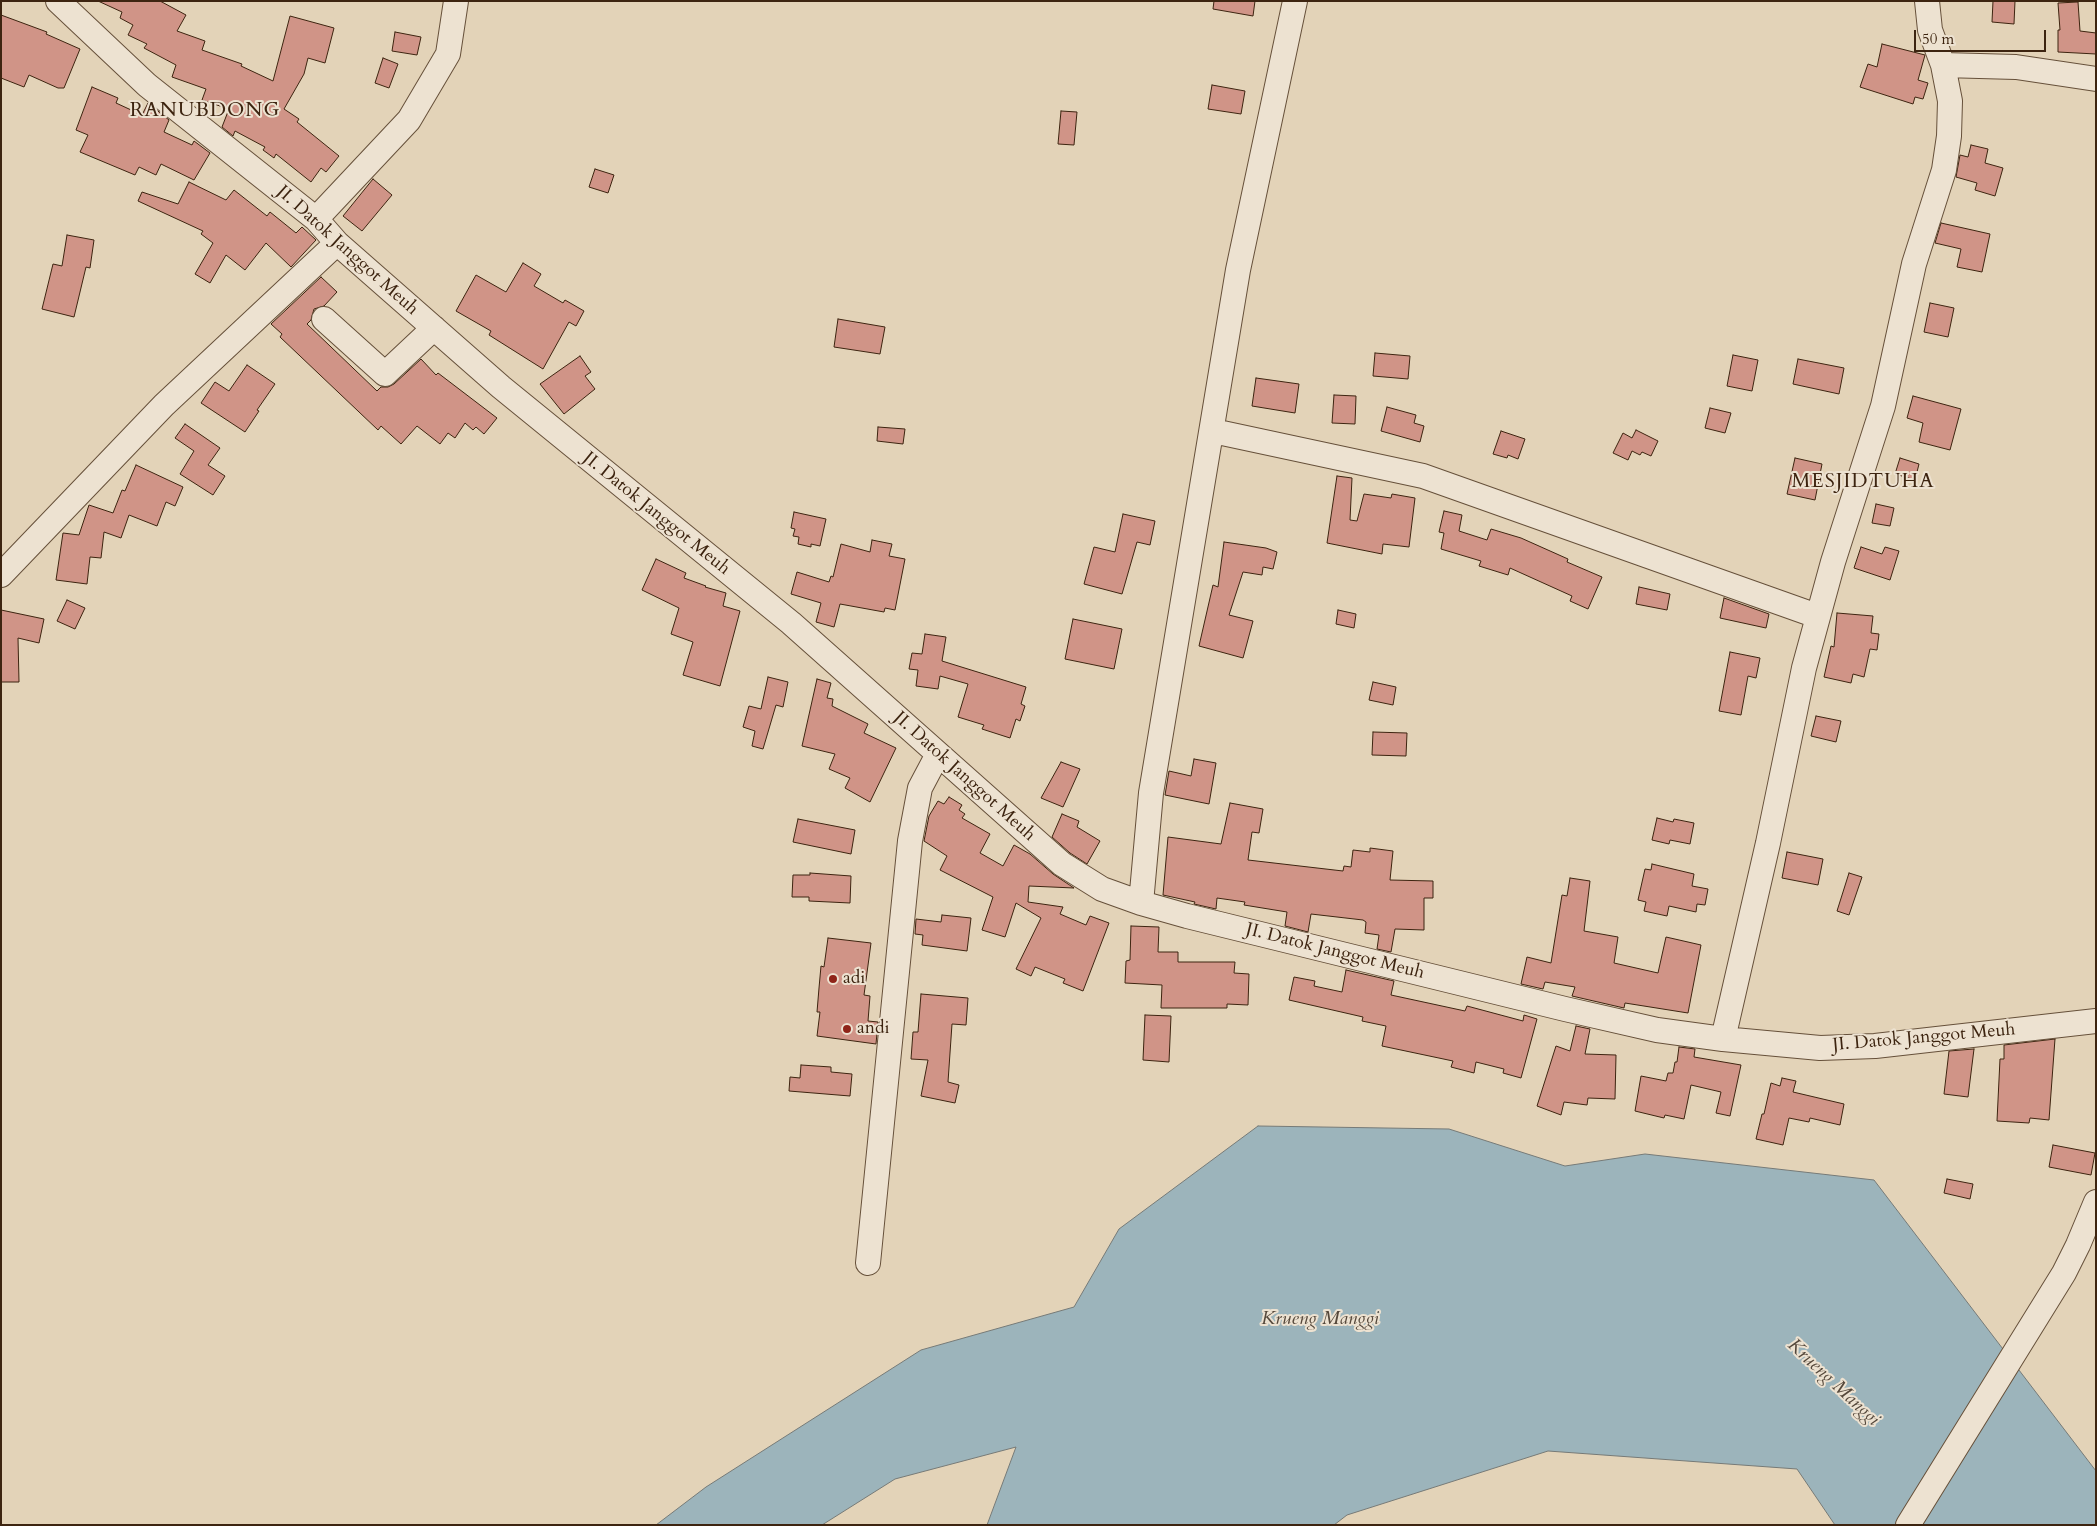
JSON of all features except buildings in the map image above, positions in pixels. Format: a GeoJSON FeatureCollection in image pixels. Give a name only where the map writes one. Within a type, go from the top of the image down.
{"type":"FeatureCollection","features":[{"type":"Feature","properties":{"kind":"street","name":"JI. Datok Janggot Meuh"},"geometry":{"type":"LineString","coordinates":[[58,1],[147,86],[316,219],[337,244],[501,387],[790,623],[1062,864],[1102,889],[1140,903],[1187,916],[1565,1009],[1657,1030],[1723,1039],[1820,1048],[1875,1046],[2096,1021]]}},
{"type":"Feature","properties":{"kind":"street"},"geometry":{"type":"LineString","coordinates":[[316,219],[409,120],[448,54],[456,1]]}},
{"type":"Feature","properties":{"kind":"street"},"geometry":{"type":"LineString","coordinates":[[1140,903],[1152,793],[1238,270],[1295,1]]}},
{"type":"Feature","properties":{"kind":"street"},"geometry":{"type":"LineString","coordinates":[[1723,1039],[1817,616],[1883,406],[1914,264],[1944,170],[1949,136],[1950,101],[1943,65],[1930,30],[1927,1]]}},
{"type":"Feature","properties":{"kind":"street"},"geometry":{"type":"LineString","coordinates":[[1943,65],[2016,67],[2096,79]]}},
{"type":"Feature","properties":{"kind":"street"},"geometry":{"type":"LineString","coordinates":[[1,575],[164,405],[337,244]]}},
{"type":"Feature","properties":{"kind":"street"},"geometry":{"type":"LineString","coordinates":[[324,319],[385,374],[434,328]]}},
{"type":"Feature","properties":{"kind":"street"},"geometry":{"type":"LineString","coordinates":[[1213,431],[1423,476],[1817,616]]}},
{"type":"Feature","properties":{"kind":"street"},"geometry":{"type":"LineString","coordinates":[[868,1263],[910,841],[920,788],[938,754]]}},
{"type":"Feature","properties":{"kind":"street"},"geometry":{"type":"LineString","coordinates":[[1908,1525],[2046,1300],[2078,1245],[2096,1202]]}},
{"type":"Feature","properties":{"kind":"water","name":"Krueng Manggi"},"geometry":{"type":"Polygon","coordinates":[[[1258,1126],[1449,1129],[1565,1166],[1645,1154],[1874,1180],[2096,1471],[2096,1525],[1835,1525],[1797,1469],[1548,1451],[1347,1515],[1334,1525],[987,1525],[1016,1447],[895,1479],[822,1525],[656,1525],[706,1487],[921,1350],[1074,1307],[1119,1229],[1258,1126]]]}},
{"type":"Feature","properties":{"kind":"place","name":"adi"},"geometry":{"type":"Point","coordinates":[833,979]}},
{"type":"Feature","properties":{"kind":"place","name":"andi"},"geometry":{"type":"Point","coordinates":[847,1029]}},
{"type":"Feature","properties":{"kind":"district","name":"RANUBDONG"},"geometry":{"type":"Point","coordinates":[205,111]}},
{"type":"Feature","properties":{"kind":"district","name":"MESJIDTUHA"},"geometry":{"type":"Point","coordinates":[1863,482]}}]}
